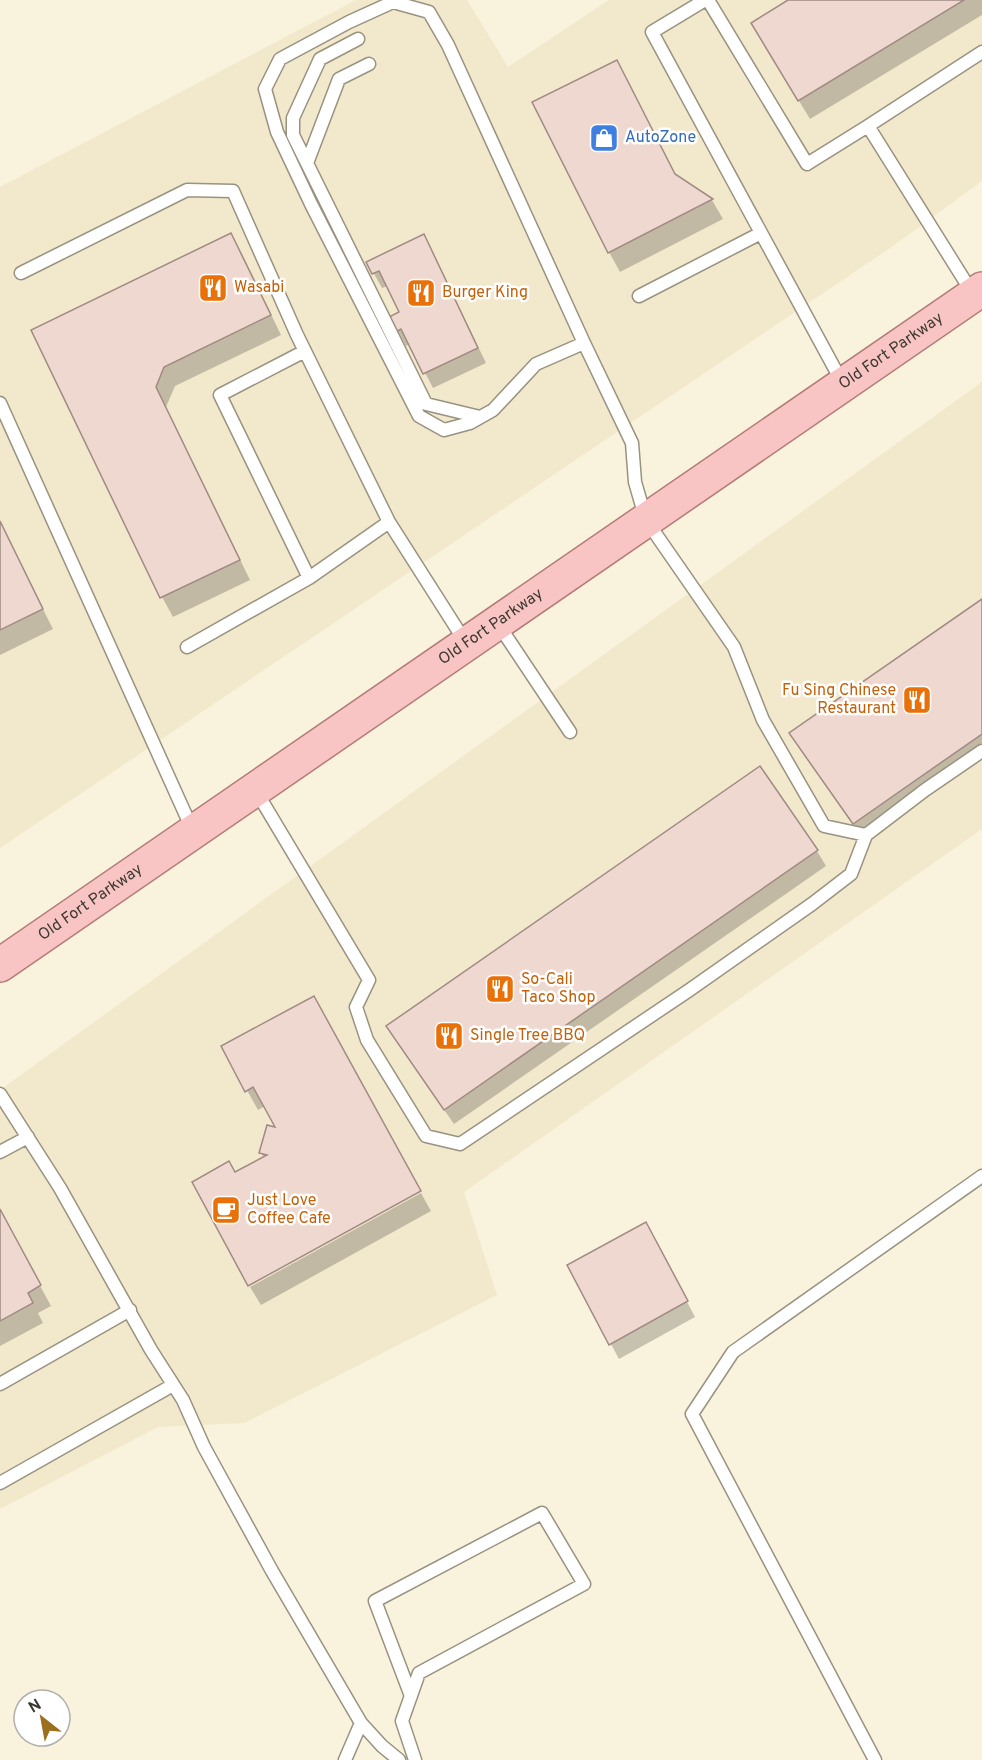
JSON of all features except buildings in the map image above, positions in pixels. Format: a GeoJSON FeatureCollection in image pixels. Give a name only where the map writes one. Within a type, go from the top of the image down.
{"type":"FeatureCollection","features":[{"type":"Feature","properties":{"kind":"main road","name":"Old Fort Parkway"},"geometry":{"type":"LineString","coordinates":[[0,965],[978,292]]}},
{"type":"Feature","properties":{"kind":"lane"},"geometry":{"type":"LineString","coordinates":[[424,0],[448,45],[632,443],[634,482],[646,520],[734,647],[763,720],[824,826],[866,835]]}},
{"type":"Feature","properties":{"kind":"lane"},"geometry":{"type":"LineString","coordinates":[[843,384],[651,32],[706,0],[807,164],[982,51]]}},
{"type":"Feature","properties":{"kind":"lane"},"geometry":{"type":"LineString","coordinates":[[429,12],[393,2],[349,22],[280,59],[265,89],[277,132],[418,416],[444,430],[471,423],[493,410],[536,364],[584,343]]}},
{"type":"Feature","properties":{"kind":"lane"},"geometry":{"type":"LineString","coordinates":[[357,39],[320,59],[293,118],[293,135],[426,404],[480,417]]}},
{"type":"Feature","properties":{"kind":"lane"},"geometry":{"type":"LineString","coordinates":[[307,163],[339,79],[369,64]]}},
{"type":"Feature","properties":{"kind":"lane"},"geometry":{"type":"LineString","coordinates":[[868,126],[978,292]]}},
{"type":"Feature","properties":{"kind":"lane"},"geometry":{"type":"LineString","coordinates":[[21,273],[187,190],[233,191],[305,351],[389,522],[467,644]]}},
{"type":"Feature","properties":{"kind":"lane"},"geometry":{"type":"LineString","coordinates":[[639,296],[761,233]]}},
{"type":"Feature","properties":{"kind":"lane"},"geometry":{"type":"LineString","coordinates":[[305,351],[220,395],[309,578]]}},
{"type":"Feature","properties":{"kind":"lane"},"geometry":{"type":"LineString","coordinates":[[0,403],[193,832]]}},
{"type":"Feature","properties":{"kind":"lane"},"geometry":{"type":"LineString","coordinates":[[187,647],[309,578],[389,522]]}},
{"type":"Feature","properties":{"kind":"lane"},"geometry":{"type":"LineString","coordinates":[[497,623],[570,732]]}},
{"type":"Feature","properties":{"kind":"lane"},"geometry":{"type":"LineString","coordinates":[[255,790],[369,980],[356,1007],[368,1040],[426,1136],[460,1144],[688,992],[812,904],[851,874],[866,835],[924,790],[982,751]]}},
{"type":"Feature","properties":{"kind":"lane"},"geometry":{"type":"LineString","coordinates":[[0,1094],[60,1188],[151,1350],[183,1400],[204,1446],[272,1571],[361,1723],[382,1746],[399,1760]]}},
{"type":"Feature","properties":{"kind":"lane"},"geometry":{"type":"LineString","coordinates":[[0,1152],[28,1137]]}},
{"type":"Feature","properties":{"kind":"lane"},"geometry":{"type":"LineString","coordinates":[[875,1760],[693,1414],[733,1352],[982,1176]]}},
{"type":"Feature","properties":{"kind":"lane"},"geometry":{"type":"LineString","coordinates":[[0,1384],[130,1310]]}},
{"type":"Feature","properties":{"kind":"lane"},"geometry":{"type":"LineString","coordinates":[[0,1483],[173,1385]]}},
{"type":"Feature","properties":{"kind":"lane"},"geometry":{"type":"LineString","coordinates":[[411,1696],[375,1601],[542,1513],[584,1584],[419,1673],[411,1696],[402,1721],[415,1760]]}},
{"type":"Feature","properties":{"kind":"lane"},"geometry":{"type":"LineString","coordinates":[[345,1760],[361,1723]]}},
{"type":"Feature","properties":{"kind":"shaded area"},"geometry":{"type":"Polygon","coordinates":[[[356,0],[467,0],[508,67],[609,0],[982,0],[982,181],[893,246],[0,848],[0,187],[356,0]]]}},
{"type":"Feature","properties":{"kind":"shaded area"},"geometry":{"type":"Polygon","coordinates":[[[982,382],[982,829],[464,1192],[497,1295],[244,1423],[158,1427],[0,1509],[0,1090],[982,382]]]}},
{"type":"Feature","properties":{"kind":"place","name":"AutoZone"},"geometry":{"type":"Point","coordinates":[604,138]}},
{"type":"Feature","properties":{"kind":"place","name":"Wasabi"},"geometry":{"type":"Point","coordinates":[213,288]}},
{"type":"Feature","properties":{"kind":"place","name":"Burger King"},"geometry":{"type":"Point","coordinates":[421,293]}},
{"type":"Feature","properties":{"kind":"place","name":"Fu Sing Chinese Restaurant"},"geometry":{"type":"Point","coordinates":[917,700]}},
{"type":"Feature","properties":{"kind":"place","name":"So-Cali Taco Shop"},"geometry":{"type":"Point","coordinates":[500,989]}},
{"type":"Feature","properties":{"kind":"place","name":"Single Tree BBQ"},"geometry":{"type":"Point","coordinates":[449,1036]}},
{"type":"Feature","properties":{"kind":"place","name":"Just Love Coffee Cafe"},"geometry":{"type":"Point","coordinates":[226,1210]}}]}
